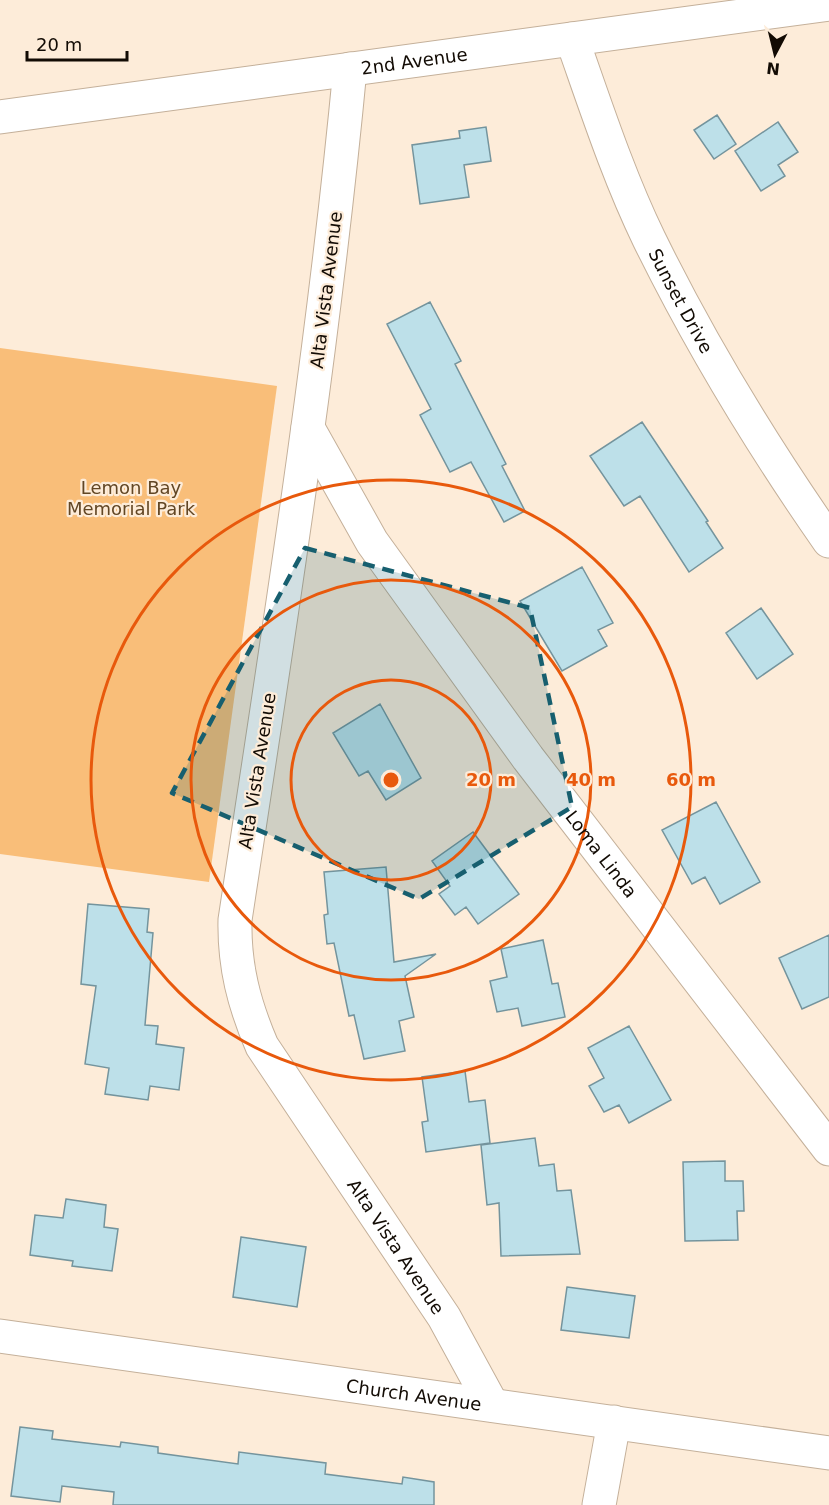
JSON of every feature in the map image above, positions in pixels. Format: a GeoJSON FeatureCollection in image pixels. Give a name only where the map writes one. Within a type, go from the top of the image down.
{"type":"FeatureCollection","features":[{"type":"Feature","properties":{"kind":"street","name":"2nd Avenue"},"geometry":{"type":"LineString","coordinates":[[0,117],[829,4]]}},
{"type":"Feature","properties":{"kind":"street","name":"Sunset Drive"},"geometry":{"type":"LineString","coordinates":[[572,39],[610,148],[649,238],[714,364],[776,465],[829,541]]}},
{"type":"Feature","properties":{"kind":"street","name":"Alta Vista Avenue"},"geometry":{"type":"LineString","coordinates":[[350,69],[339,188],[308,428],[235,920],[238,972],[247,1009],[262,1046],[444,1317],[492,1405]]}},
{"type":"Feature","properties":{"kind":"street","name":"Loma Linda"},"geometry":{"type":"LineString","coordinates":[[308,428],[372,542],[528,758],[829,1149]]}},
{"type":"Feature","properties":{"kind":"street","name":"Church Avenue"},"geometry":{"type":"LineString","coordinates":[[0,1336],[829,1453]]}},
{"type":"Feature","properties":{"kind":"street"},"geometry":{"type":"LineString","coordinates":[[599,1505],[614,1422]]}},
{"type":"Feature","properties":{"kind":"highlighted area"},"geometry":{"type":"Polygon","coordinates":[[[305,548],[530,608],[572,807],[419,899],[172,793],[305,548]]]}},
{"type":"Feature","properties":{"kind":"green space","name":"Lemon Bay Memorial Park"},"geometry":{"type":"Polygon","coordinates":[[[0,348],[277,386],[209,882],[0,854],[0,348]]]}},
{"type":"Feature","properties":{"kind":"building"},"geometry":{"type":"Polygon","coordinates":[[[717,115],[736,144],[714,159],[694,130],[717,115]]]}},
{"type":"Feature","properties":{"kind":"building"},"geometry":{"type":"Polygon","coordinates":[[[778,122],[798,152],[778,165],[785,176],[761,191],[735,151],[778,122]]]}},
{"type":"Feature","properties":{"kind":"building"},"geometry":{"type":"Polygon","coordinates":[[[486,127],[491,161],[464,165],[469,197],[420,204],[412,145],[460,138],[459,131],[486,127]]]}},
{"type":"Feature","properties":{"kind":"building"},"geometry":{"type":"Polygon","coordinates":[[[430,302],[461,361],[455,364],[506,464],[502,466],[525,511],[504,522],[471,462],[450,472],[420,415],[431,409],[387,324],[430,302]]]}},
{"type":"Feature","properties":{"kind":"building"},"geometry":{"type":"Polygon","coordinates":[[[642,422],[708,521],[706,522],[723,548],[689,572],[640,496],[624,506],[590,456],[642,422]]]}},
{"type":"Feature","properties":{"kind":"building"},"geometry":{"type":"Polygon","coordinates":[[[582,567],[613,623],[598,630],[607,646],[562,671],[520,601],[582,567]]]}},
{"type":"Feature","properties":{"kind":"building"},"geometry":{"type":"Polygon","coordinates":[[[761,608],[793,654],[757,679],[726,633],[761,608]]]}},
{"type":"Feature","properties":{"kind":"building"},"geometry":{"type":"Polygon","coordinates":[[[380,704],[421,778],[386,800],[368,771],[359,776],[333,733],[380,704]]]}},
{"type":"Feature","properties":{"kind":"building"},"geometry":{"type":"Polygon","coordinates":[[[716,802],[760,882],[720,904],[705,877],[692,884],[662,830],[716,802]]]}},
{"type":"Feature","properties":{"kind":"building"},"geometry":{"type":"Polygon","coordinates":[[[473,832],[519,894],[478,924],[466,907],[455,915],[439,894],[450,886],[432,861],[473,832]]]}},
{"type":"Feature","properties":{"kind":"building"},"geometry":{"type":"Polygon","coordinates":[[[386,867],[394,962],[436,954],[405,976],[414,1017],[399,1021],[405,1051],[364,1059],[354,1015],[349,1016],[334,943],[327,944],[324,915],[328,914],[324,872],[386,867]]]}},
{"type":"Feature","properties":{"kind":"building"},"geometry":{"type":"Polygon","coordinates":[[[88,904],[149,909],[147,932],[153,933],[145,1025],[158,1026],[156,1044],[184,1048],[179,1090],[150,1086],[148,1100],[105,1094],[109,1068],[85,1064],[96,986],[81,984],[88,904]]]}},
{"type":"Feature","properties":{"kind":"building"},"geometry":{"type":"Polygon","coordinates":[[[829,935],[829,997],[802,1009],[779,958],[829,935]]]}},
{"type":"Feature","properties":{"kind":"building"},"geometry":{"type":"Polygon","coordinates":[[[543,940],[552,984],[558,983],[565,1017],[522,1026],[518,1008],[497,1012],[490,981],[507,977],[501,949],[543,940]]]}},
{"type":"Feature","properties":{"kind":"building"},"geometry":{"type":"Polygon","coordinates":[[[629,1026],[671,1100],[629,1123],[619,1105],[604,1112],[589,1086],[604,1078],[588,1048],[629,1026]]]}},
{"type":"Feature","properties":{"kind":"building"},"geometry":{"type":"Polygon","coordinates":[[[465,1071],[469,1102],[485,1100],[490,1143],[426,1152],[422,1122],[428,1121],[422,1077],[465,1071]]]}},
{"type":"Feature","properties":{"kind":"building"},"geometry":{"type":"Polygon","coordinates":[[[535,1138],[539,1166],[554,1164],[557,1191],[571,1190],[580,1254],[501,1256],[499,1203],[487,1205],[481,1145],[535,1138]]]}},
{"type":"Feature","properties":{"kind":"building"},"geometry":{"type":"Polygon","coordinates":[[[725,1161],[725,1181],[743,1181],[744,1211],[737,1211],[738,1240],[685,1241],[683,1162],[725,1161]]]}},
{"type":"Feature","properties":{"kind":"building"},"geometry":{"type":"Polygon","coordinates":[[[66,1199],[106,1205],[104,1227],[118,1229],[112,1271],[72,1266],[73,1261],[30,1255],[35,1215],[63,1218],[66,1199]]]}},
{"type":"Feature","properties":{"kind":"building"},"geometry":{"type":"Polygon","coordinates":[[[241,1237],[306,1247],[297,1307],[233,1297],[241,1237]]]}},
{"type":"Feature","properties":{"kind":"building"},"geometry":{"type":"Polygon","coordinates":[[[567,1287],[635,1296],[629,1338],[561,1330],[567,1287]]]}},
{"type":"Feature","properties":{"kind":"building"},"geometry":{"type":"Polygon","coordinates":[[[20,1427],[53,1431],[52,1439],[120,1447],[121,1442],[158,1447],[158,1453],[238,1464],[239,1452],[326,1463],[325,1474],[402,1484],[403,1477],[434,1482],[434,1505],[113,1505],[114,1492],[62,1486],[60,1502],[11,1496],[20,1427]]]}}]}
